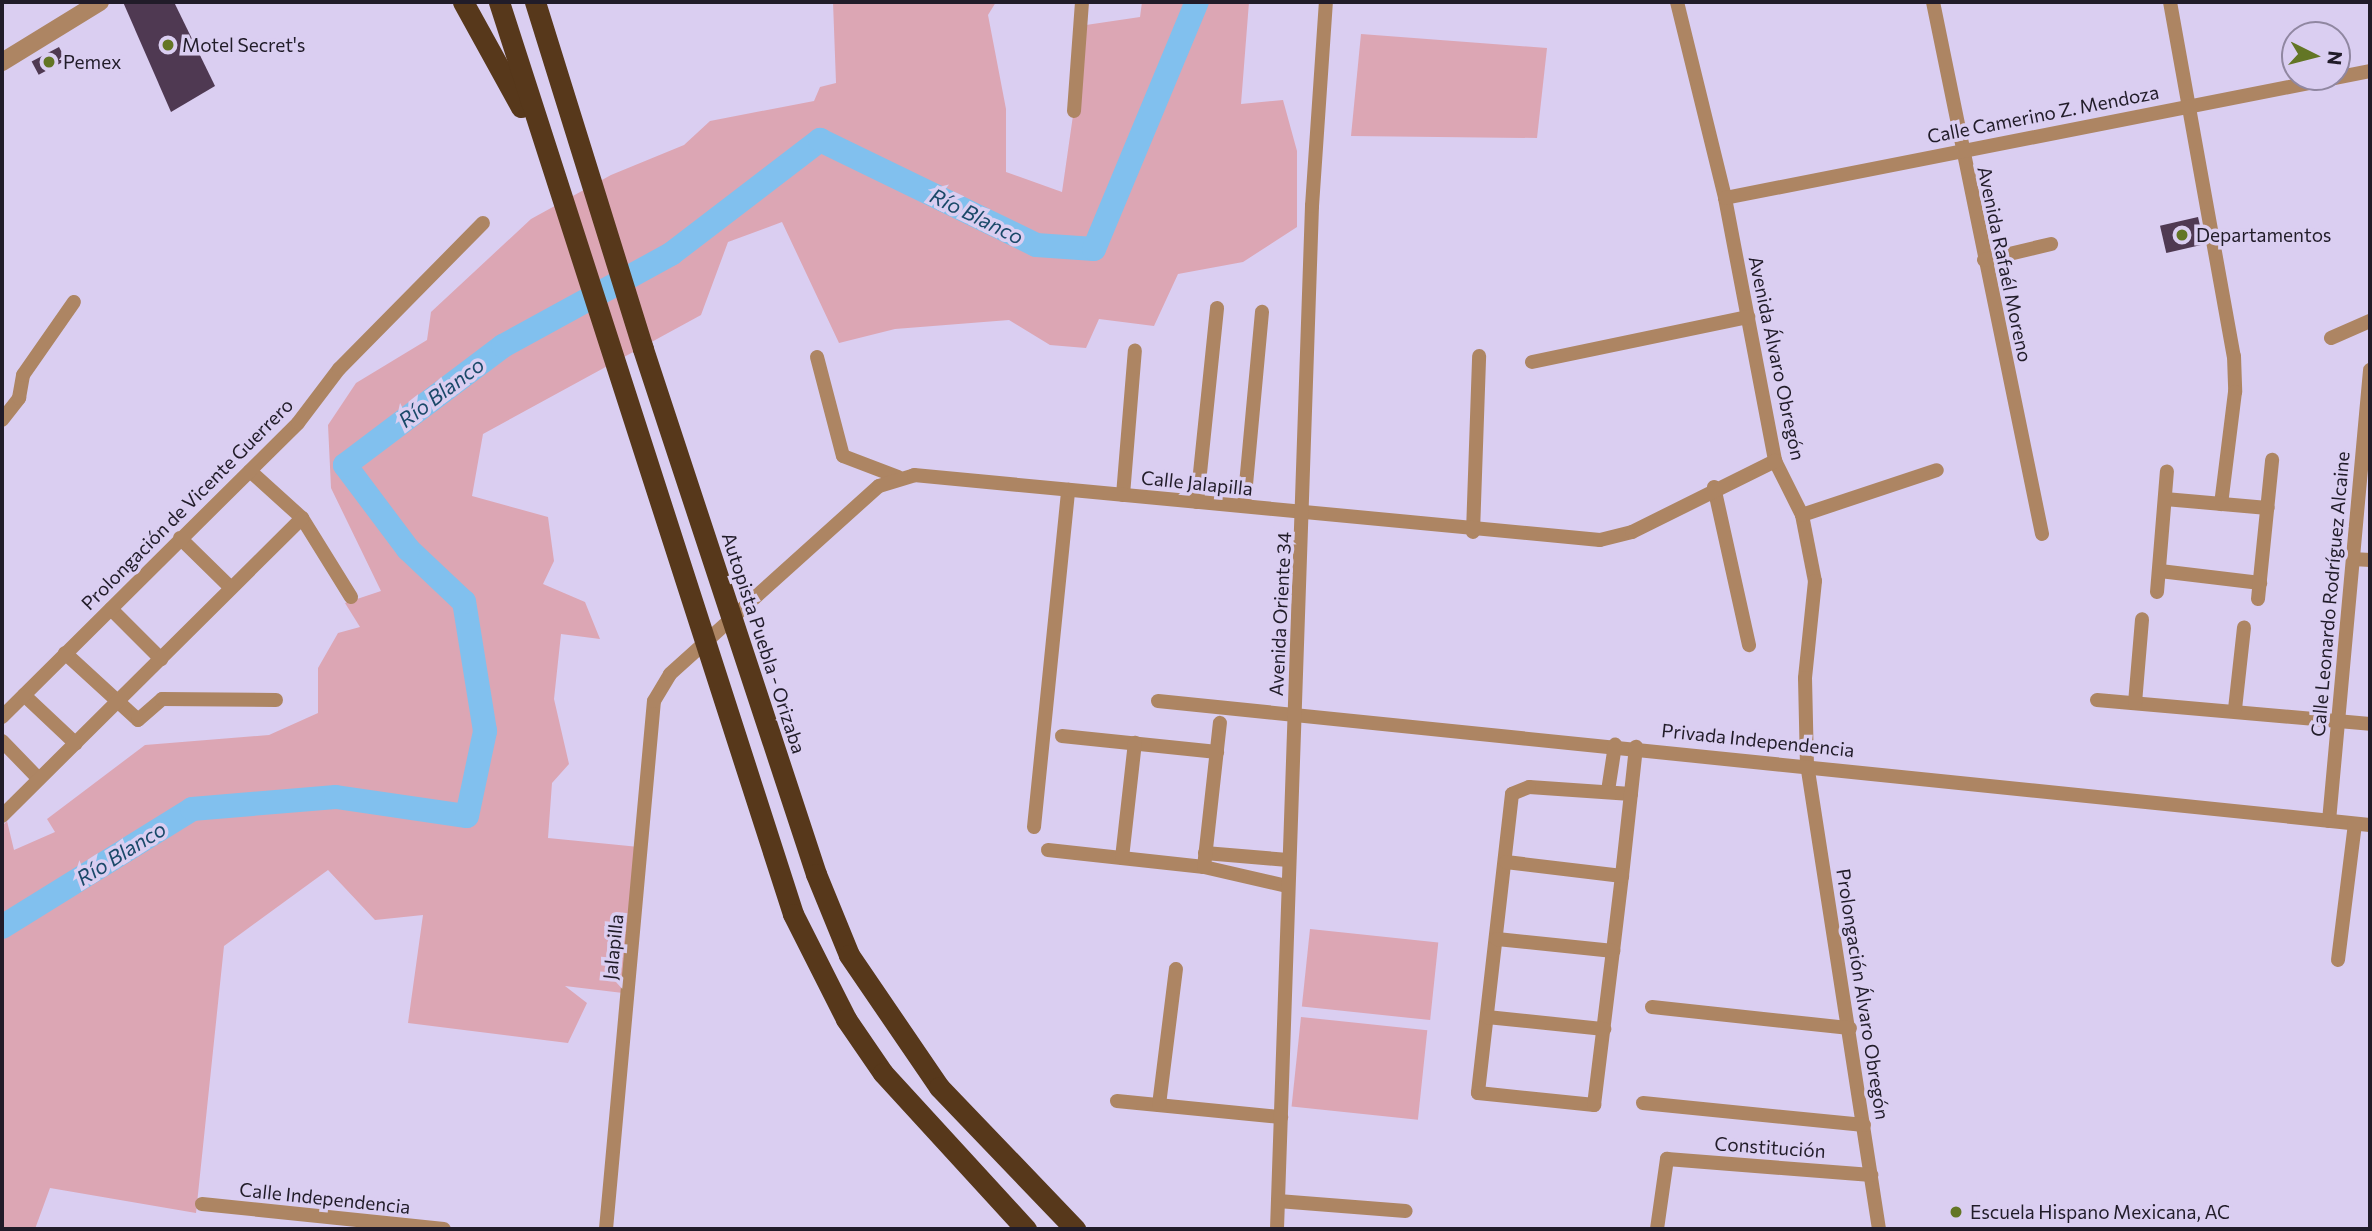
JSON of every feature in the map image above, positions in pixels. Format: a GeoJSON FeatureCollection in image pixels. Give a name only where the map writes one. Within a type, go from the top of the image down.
{"type":"FeatureCollection","features":[{"type":"Feature","properties":{"kind":"highway"},"geometry":{"type":"LineString","coordinates":[[463,2],[548,160]]}},
{"type":"Feature","properties":{"kind":"highway"},"geometry":{"type":"LineString","coordinates":[[499,2],[617,381],[793,914],[820,972],[883,1073],[1026,1229]]}},
{"type":"Feature","properties":{"kind":"highway","name":"Autopista Puebla - Orizaba"},"geometry":{"type":"LineString","coordinates":[[535,2],[643,349],[816,874],[849,955],[939,1087],[1075,1229]]}},
{"type":"Feature","properties":{"kind":"highway"},"geometry":{"type":"LineString","coordinates":[[548,2],[573,123]]}},
{"type":"Feature","properties":{"kind":"street"},"geometry":{"type":"LineString","coordinates":[[2,62],[100,2]]}},
{"type":"Feature","properties":{"kind":"street"},"geometry":{"type":"LineString","coordinates":[[1074,111],[1082,2]]}},
{"type":"Feature","properties":{"kind":"street","name":"Avenida Oriente 34"},"geometry":{"type":"LineString","coordinates":[[1277,1229],[1293,713],[1305,514],[1312,206],[1326,2]]}},
{"type":"Feature","properties":{"kind":"street","name":"Avenida Álvaro Obregón"},"geometry":{"type":"LineString","coordinates":[[1677,2],[1724,198],[1774,461],[1802,515],[1816,599],[1805,678],[1807,764]]}},
{"type":"Feature","properties":{"kind":"street","name":"Avenida Rafaél Moreno"},"geometry":{"type":"LineString","coordinates":[[1933,2],[2042,534]]}},
{"type":"Feature","properties":{"kind":"street"},"geometry":{"type":"LineString","coordinates":[[2170,2],[2235,372],[2221,504]]}},
{"type":"Feature","properties":{"kind":"street","name":"Calle Camerino Z. Mendoza"},"geometry":{"type":"LineString","coordinates":[[1724,198],[2370,71]]}},
{"type":"Feature","properties":{"kind":"street","name":"Prolongación de Vicente Guerrero"},"geometry":{"type":"LineString","coordinates":[[2,718],[298,423],[339,369],[483,223]]}},
{"type":"Feature","properties":{"kind":"street"},"geometry":{"type":"LineString","coordinates":[[1984,260],[2051,244]]}},
{"type":"Feature","properties":{"kind":"street"},"geometry":{"type":"LineString","coordinates":[[2,420],[19,398],[23,376],[74,302]]}},
{"type":"Feature","properties":{"kind":"street"},"geometry":{"type":"LineString","coordinates":[[1197,502],[1217,308]]}},
{"type":"Feature","properties":{"kind":"street"},"geometry":{"type":"LineString","coordinates":[[1244,506],[1262,312]]}},
{"type":"Feature","properties":{"kind":"street"},"geometry":{"type":"LineString","coordinates":[[1532,362],[1748,317]]}},
{"type":"Feature","properties":{"kind":"street"},"geometry":{"type":"LineString","coordinates":[[2331,338],[2370,320]]}},
{"type":"Feature","properties":{"kind":"street"},"geometry":{"type":"LineString","coordinates":[[1123,495],[1135,350]]}},
{"type":"Feature","properties":{"kind":"street"},"geometry":{"type":"LineString","coordinates":[[1473,532],[1479,356]]}},
{"type":"Feature","properties":{"kind":"street"},"geometry":{"type":"LineString","coordinates":[[817,357],[843,456],[884,467],[898,477]]}},
{"type":"Feature","properties":{"kind":"street","name":"Calle Leonardo Rodríguez Alcaine"},"geometry":{"type":"LineString","coordinates":[[2329,821],[2353,559],[2366,459],[2370,370]]}},
{"type":"Feature","properties":{"kind":"street"},"geometry":{"type":"LineString","coordinates":[[2259,599],[2273,460]]}},
{"type":"Feature","properties":{"kind":"street","name":"Calle Jalapilla"},"geometry":{"type":"LineString","coordinates":[[898,477],[1244,506],[1473,532],[1614,539],[1714,487],[1774,461]]}},
{"type":"Feature","properties":{"kind":"street"},"geometry":{"type":"LineString","coordinates":[[1802,515],[1937,470]]}},
{"type":"Feature","properties":{"kind":"street"},"geometry":{"type":"LineString","coordinates":[[250,471],[302,518],[351,597]]}},
{"type":"Feature","properties":{"kind":"street"},"geometry":{"type":"LineString","coordinates":[[2157,592],[2167,471]]}},
{"type":"Feature","properties":{"kind":"street","name":"Jalapilla"},"geometry":{"type":"LineString","coordinates":[[606,1229],[652,713],[670,674],[879,486],[898,477]]}},
{"type":"Feature","properties":{"kind":"street"},"geometry":{"type":"LineString","coordinates":[[1714,487],[1749,645]]}},
{"type":"Feature","properties":{"kind":"street"},"geometry":{"type":"LineString","coordinates":[[1034,827],[1068,490]]}},
{"type":"Feature","properties":{"kind":"street"},"geometry":{"type":"LineString","coordinates":[[2165,499],[2268,508]]}},
{"type":"Feature","properties":{"kind":"street"},"geometry":{"type":"LineString","coordinates":[[2,816],[302,518]]}},
{"type":"Feature","properties":{"kind":"street"},"geometry":{"type":"LineString","coordinates":[[180,538],[230,587]]}},
{"type":"Feature","properties":{"kind":"street"},"geometry":{"type":"LineString","coordinates":[[2353,559],[2370,560]]}},
{"type":"Feature","properties":{"kind":"street"},"geometry":{"type":"LineString","coordinates":[[2160,571],[2260,583]]}},
{"type":"Feature","properties":{"kind":"street"},"geometry":{"type":"LineString","coordinates":[[111,609],[161,659]]}},
{"type":"Feature","properties":{"kind":"street"},"geometry":{"type":"LineString","coordinates":[[2135,703],[2142,618]]}},
{"type":"Feature","properties":{"kind":"street"},"geometry":{"type":"LineString","coordinates":[[2235,709],[2244,627]]}},
{"type":"Feature","properties":{"kind":"street"},"geometry":{"type":"LineString","coordinates":[[65,653],[138,720],[162,699],[276,700]]}},
{"type":"Feature","properties":{"kind":"street"},"geometry":{"type":"LineString","coordinates":[[24,695],[76,744]]}},
{"type":"Feature","properties":{"kind":"street"},"geometry":{"type":"LineString","coordinates":[[2097,700],[2235,709],[2370,724]]}},
{"type":"Feature","properties":{"kind":"street","name":"Privada Independencia"},"geometry":{"type":"LineString","coordinates":[[1158,701],[1807,764],[2370,825]]}},
{"type":"Feature","properties":{"kind":"street"},"geometry":{"type":"LineString","coordinates":[[1205,860],[1220,723]]}},
{"type":"Feature","properties":{"kind":"street"},"geometry":{"type":"LineString","coordinates":[[1062,736],[1217,752]]}},
{"type":"Feature","properties":{"kind":"street"},"geometry":{"type":"LineString","coordinates":[[2,741],[38,778]]}},
{"type":"Feature","properties":{"kind":"street"},"geometry":{"type":"LineString","coordinates":[[1122,858],[1135,743]]}},
{"type":"Feature","properties":{"kind":"street"},"geometry":{"type":"LineString","coordinates":[[1608,791],[1615,745]]}},
{"type":"Feature","properties":{"kind":"street"},"geometry":{"type":"LineString","coordinates":[[1631,794],[1519,788],[1512,794],[1478,1093],[1594,1105],[1614,951],[1622,876],[1631,794],[1636,747]]}},
{"type":"Feature","properties":{"kind":"street","name":"Prolongación Álvaro Obregón"},"geometry":{"type":"LineString","coordinates":[[1807,764],[1879,1229]]}},
{"type":"Feature","properties":{"kind":"street"},"geometry":{"type":"LineString","coordinates":[[2338,960],[2355,824]]}},
{"type":"Feature","properties":{"kind":"street"},"geometry":{"type":"LineString","coordinates":[[1048,850],[1122,858],[1288,860]]}},
{"type":"Feature","properties":{"kind":"street"},"geometry":{"type":"LineString","coordinates":[[1205,860],[1287,887]]}},
{"type":"Feature","properties":{"kind":"street"},"geometry":{"type":"LineString","coordinates":[[1506,862],[1622,876]]}},
{"type":"Feature","properties":{"kind":"street"},"geometry":{"type":"LineString","coordinates":[[1497,939],[1614,951]]}},
{"type":"Feature","properties":{"kind":"street"},"geometry":{"type":"LineString","coordinates":[[1159,1105],[1176,969]]}},
{"type":"Feature","properties":{"kind":"street"},"geometry":{"type":"LineString","coordinates":[[1651,1007],[1850,1028]]}},
{"type":"Feature","properties":{"kind":"street"},"geometry":{"type":"LineString","coordinates":[[1488,1017],[1604,1028]]}},
{"type":"Feature","properties":{"kind":"street"},"geometry":{"type":"LineString","coordinates":[[1117,1101],[1281,1116]]}},
{"type":"Feature","properties":{"kind":"street"},"geometry":{"type":"LineString","coordinates":[[1643,1103],[1864,1125]]}},
{"type":"Feature","properties":{"kind":"street","name":"Constitución"},"geometry":{"type":"LineString","coordinates":[[1657,1229],[1667,1159],[1871,1175]]}},
{"type":"Feature","properties":{"kind":"street"},"geometry":{"type":"LineString","coordinates":[[1278,1201],[1406,1211]]}},
{"type":"Feature","properties":{"kind":"street","name":"Calle Independencia"},"geometry":{"type":"LineString","coordinates":[[202,1204],[444,1229]]}},
{"type":"Feature","properties":{"kind":"shaded area"},"geometry":{"type":"Polygon","coordinates":[[[833,2],[996,2],[988,15],[1006,109],[1006,172],[1062,192],[1086,25],[1140,17],[1142,2],[1249,2],[1241,104],[1283,100],[1297,151],[1297,227],[1243,262],[1178,274],[1154,326],[1099,319],[1086,348],[1050,345],[1009,320],[895,329],[839,343],[782,222],[728,242],[701,315],[483,434],[472,496],[548,517],[554,561],[543,584],[585,602],[600,639],[561,634],[554,699],[569,764],[552,783],[548,838],[639,847],[623,993],[565,986],[587,1003],[568,1043],[408,1023],[423,915],[375,920],[328,870],[224,946],[196,1213],[50,1188],[35,1229],[2,1229],[2,826],[7,821],[14,850],[55,832],[47,819],[145,745],[269,735],[318,713],[318,668],[338,633],[360,627],[345,603],[381,591],[331,488],[328,425],[356,383],[427,340],[431,312],[531,219],[611,175],[684,145],[710,121],[814,101],[820,87],[836,83],[833,2]]]}},
{"type":"Feature","properties":{"kind":"shaded area"},"geometry":{"type":"Polygon","coordinates":[[[1361,34],[1547,48],[1537,138],[1351,136],[1361,34]]]}},
{"type":"Feature","properties":{"kind":"shaded area"},"geometry":{"type":"Polygon","coordinates":[[[1310,929],[1438,942],[1430,1020],[1302,1007],[1310,929]]]}},
{"type":"Feature","properties":{"kind":"shaded area"},"geometry":{"type":"Polygon","coordinates":[[[1301,1017],[1427,1030],[1418,1120],[1292,1107],[1301,1017]]]}},
{"type":"Feature","properties":{"kind":"building","name":"Motel Secret's"},"geometry":{"type":"Polygon","coordinates":[[[123,2],[174,2],[215,86],[171,112],[123,2]]]}},
{"type":"Feature","properties":{"kind":"building","name":"Pemex"},"geometry":{"type":"Polygon","coordinates":[[[59,47],[66,60],[39,75],[32,62],[59,47]]]}},
{"type":"Feature","properties":{"kind":"building","name":"Departamentos"},"geometry":{"type":"Polygon","coordinates":[[[2198,217],[2204,244],[2166,253],[2160,226],[2198,217]]]}},
{"type":"Feature","properties":{"kind":"waterway","name":"Río Blanco"},"geometry":{"type":"LineString","coordinates":[[2,927],[192,809],[336,797],[467,816],[485,731],[464,602],[408,549],[345,465],[503,346],[671,254],[820,140],[1036,245],[1094,249],[1197,2]]}},
{"type":"Feature","properties":{"kind":"place","name":"Motel Secret's"},"geometry":{"type":"Point","coordinates":[168,45]}},
{"type":"Feature","properties":{"kind":"place","name":"Pemex"},"geometry":{"type":"Point","coordinates":[49,62]}},
{"type":"Feature","properties":{"kind":"place","name":"Departamentos"},"geometry":{"type":"Point","coordinates":[2182,235]}},
{"type":"Feature","properties":{"kind":"place","name":"Escuela Hispano Mexicana, AC"},"geometry":{"type":"Point","coordinates":[1956,1212]}}]}
